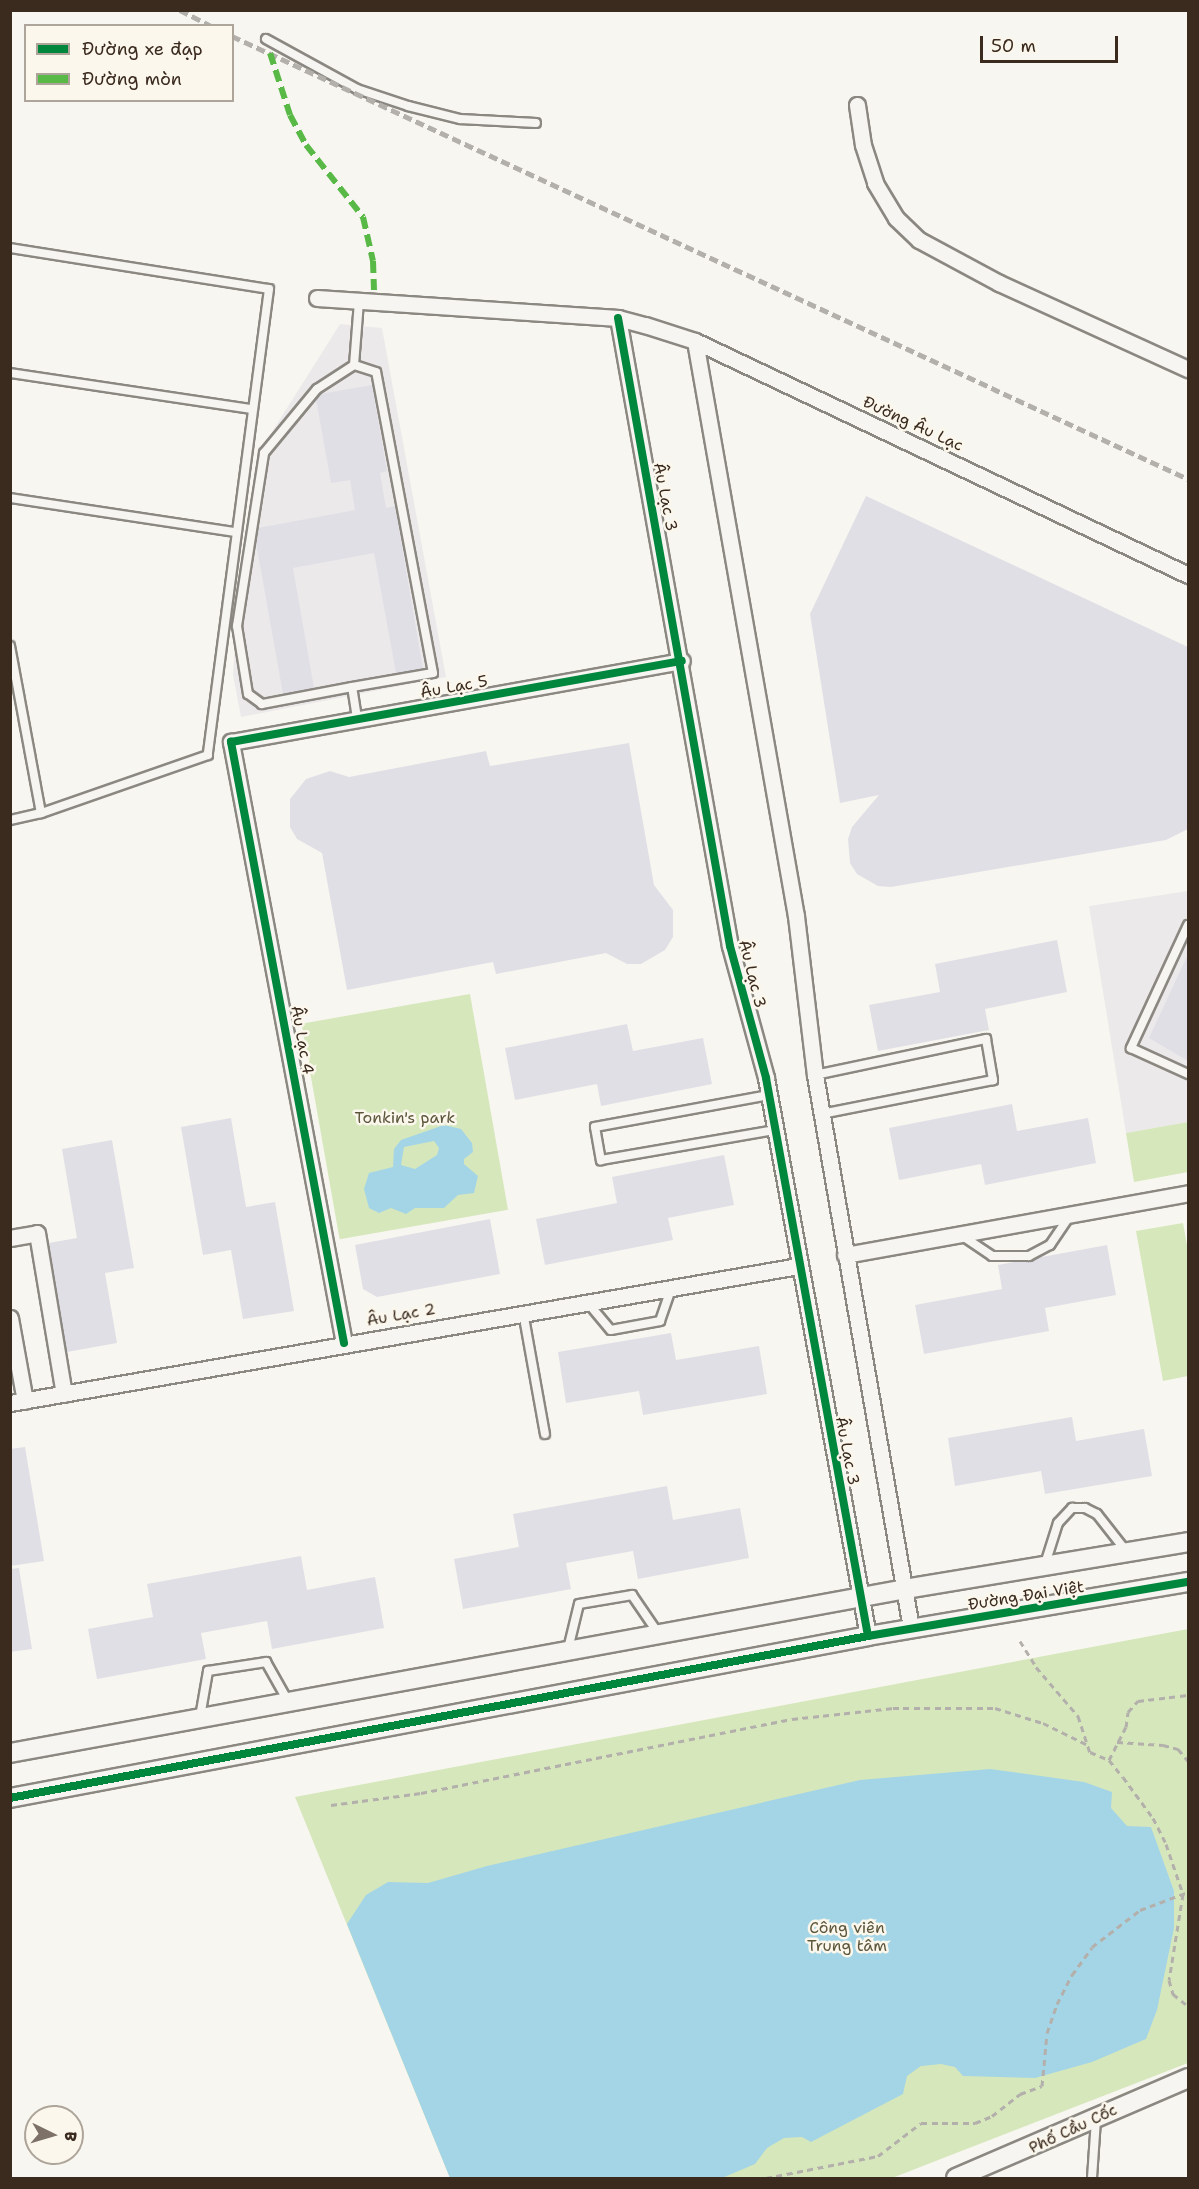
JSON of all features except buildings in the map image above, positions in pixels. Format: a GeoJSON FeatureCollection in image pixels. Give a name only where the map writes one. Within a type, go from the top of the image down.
{"type":"FeatureCollection","features":[{"type":"Feature","properties":{"kind":"street"},"geometry":{"type":"LineString","coordinates":[[857,105],[863,145],[875,183],[896,218],[919,240],[999,284],[1188,369]]}},
{"type":"Feature","properties":{"kind":"street","name":"Đường Âu Lạc"},"geometry":{"type":"LineString","coordinates":[[317,298],[359,301],[378,296],[618,318],[695,342],[1188,574]]}},
{"type":"Feature","properties":{"kind":"street","name":"Âu Lạc 3"},"geometry":{"type":"LineString","coordinates":[[618,318],[682,661],[730,946],[769,1095],[798,1266],[868,1636]]}},
{"type":"Feature","properties":{"kind":"street","name":"Âu Lạc 3"},"geometry":{"type":"LineString","coordinates":[[695,342],[799,937],[814,1076],[911,1628]]}},
{"type":"Feature","properties":{"kind":"street","name":"Âu Lạc 5"},"geometry":{"type":"LineString","coordinates":[[231,742],[682,661]]}},
{"type":"Feature","properties":{"kind":"street","name":"Âu Lạc 4"},"geometry":{"type":"LineString","coordinates":[[231,742],[344,1343]]}},
{"type":"Feature","properties":{"kind":"street"},"geometry":{"type":"LineString","coordinates":[[845,1255],[1188,1193]]}},
{"type":"Feature","properties":{"kind":"street"},"geometry":{"type":"LineString","coordinates":[[10,1238],[37,1233],[64,1394]]}},
{"type":"Feature","properties":{"kind":"street","name":"Âu Lạc 2"},"geometry":{"type":"LineString","coordinates":[[18,1402],[344,1343],[798,1266]]}},
{"type":"Feature","properties":{"kind":"street"},"geometry":{"type":"LineString","coordinates":[[10,1318],[18,1402]]}},
{"type":"Feature","properties":{"kind":"street","name":"Đường Đại Việt"},"geometry":{"type":"LineString","coordinates":[[10,1753],[905,1589],[1188,1542]]}},
{"type":"Feature","properties":{"kind":"street","name":"Đường Đại Việt"},"geometry":{"type":"LineString","coordinates":[[10,1798],[911,1628],[1188,1582]]}},
{"type":"Feature","properties":{"kind":"street","name":"Phố Cầu Cốc"},"geometry":{"type":"LineString","coordinates":[[956,2178],[1188,2078]]}},
{"type":"Feature","properties":{"kind":"lane"},"geometry":{"type":"LineString","coordinates":[[266,39],[357,89],[408,106],[460,119],[536,123]]}},
{"type":"Feature","properties":{"kind":"lane"},"geometry":{"type":"LineString","coordinates":[[10,248],[269,290],[251,410],[208,755],[40,813],[10,820]]}},
{"type":"Feature","properties":{"kind":"lane"},"geometry":{"type":"LineString","coordinates":[[354,365],[359,301]]}},
{"type":"Feature","properties":{"kind":"lane"},"geometry":{"type":"LineString","coordinates":[[354,365],[376,372],[433,673],[262,704],[248,694],[237,626],[264,453],[316,389],[354,365]]}},
{"type":"Feature","properties":{"kind":"lane"},"geometry":{"type":"LineString","coordinates":[[10,373],[251,410]]}},
{"type":"Feature","properties":{"kind":"lane"},"geometry":{"type":"LineString","coordinates":[[10,498],[236,532]]}},
{"type":"Feature","properties":{"kind":"lane"},"geometry":{"type":"LineString","coordinates":[[10,646],[40,813]]}},
{"type":"Feature","properties":{"kind":"lane"},"geometry":{"type":"LineString","coordinates":[[352,687],[357,718]]}},
{"type":"Feature","properties":{"kind":"lane"},"geometry":{"type":"LineString","coordinates":[[1188,925],[1131,1048],[1188,1074]]}},
{"type":"Feature","properties":{"kind":"lane"},"geometry":{"type":"LineString","coordinates":[[814,1076],[986,1039],[993,1080],[821,1114]]}},
{"type":"Feature","properties":{"kind":"lane"},"geometry":{"type":"LineString","coordinates":[[769,1095],[595,1127],[600,1160],[775,1130]]}},
{"type":"Feature","properties":{"kind":"lane"},"geometry":{"type":"LineString","coordinates":[[960,1234],[992,1256],[1029,1256],[1050,1245],[1070,1215]]}},
{"type":"Feature","properties":{"kind":"lane"},"geometry":{"type":"LineString","coordinates":[[587,1302],[610,1330],[640,1325],[660,1321],[671,1287]]}},
{"type":"Feature","properties":{"kind":"lane"},"geometry":{"type":"LineString","coordinates":[[523,1312],[544,1434]]}},
{"type":"Feature","properties":{"kind":"lane"},"geometry":{"type":"LineString","coordinates":[[1044,1566],[1058,1523],[1072,1508],[1085,1508],[1097,1514],[1126,1552]]}},
{"type":"Feature","properties":{"kind":"lane"},"geometry":{"type":"LineString","coordinates":[[568,1651],[579,1604],[632,1595],[659,1635]]}},
{"type":"Feature","properties":{"kind":"lane"},"geometry":{"type":"LineString","coordinates":[[199,1718],[208,1671],[266,1662],[288,1702]]}},
{"type":"Feature","properties":{"kind":"lane"},"geometry":{"type":"LineString","coordinates":[[1092,2178],[1096,2119]]}},
{"type":"Feature","properties":{"kind":"path"},"geometry":{"type":"LineString","coordinates":[[1020,1641],[1036,1667],[1078,1716],[1089,1752],[1109,1760],[1153,1818],[1183,1894],[1169,1980],[1173,1994],[1188,2006]]}},
{"type":"Feature","properties":{"kind":"path"},"geometry":{"type":"LineString","coordinates":[[1109,1760],[1126,1728],[1128,1712],[1138,1701],[1188,1695]]}},
{"type":"Feature","properties":{"kind":"path"},"geometry":{"type":"LineString","coordinates":[[331,1805],[421,1793],[792,1719],[893,1708],[995,1708],[1043,1723],[1086,1744]]}},
{"type":"Feature","properties":{"kind":"path"},"geometry":{"type":"LineString","coordinates":[[1117,1742],[1163,1745],[1178,1749],[1188,1761]]}},
{"type":"Feature","properties":{"kind":"path"},"geometry":{"type":"LineString","coordinates":[[766,2178],[878,2156],[921,2123],[975,2123],[992,2116],[1020,2094],[1042,2086],[1047,2033],[1072,1974],[1092,1947],[1116,1926],[1140,1910],[1188,1892]]}},
{"type":"Feature","properties":{"kind":"shaded area"},"geometry":{"type":"Polygon","coordinates":[[[340,324],[382,328],[446,677],[241,717],[233,675],[236,628],[258,454],[340,324]]]}},
{"type":"Feature","properties":{"kind":"shaded area"},"geometry":{"type":"Polygon","coordinates":[[[1188,891],[1188,1122],[1126,1133],[1089,906],[1188,891]]]}},
{"type":"Feature","properties":{"kind":"green space","name":"Tonkin's park"},"geometry":{"type":"Polygon","coordinates":[[[470,994],[508,1210],[340,1239],[302,1024],[470,994]]]}},
{"type":"Feature","properties":{"kind":"green space"},"geometry":{"type":"Polygon","coordinates":[[[1188,1122],[1188,1172],[1134,1182],[1126,1133],[1188,1122]]]}},
{"type":"Feature","properties":{"kind":"green space"},"geometry":{"type":"Polygon","coordinates":[[[1183,1223],[1188,1251],[1188,1376],[1163,1381],[1136,1231],[1183,1223]]]}},
{"type":"Feature","properties":{"kind":"green space","name":"Công viên Trung tâm"},"geometry":{"type":"Polygon","coordinates":[[[1188,1629],[1188,2063],[892,2178],[450,2178],[295,1797],[1188,1629]]]}},
{"type":"Feature","properties":{"kind":"water"},"geometry":{"type":"Polygon","coordinates":[[[444,1125],[461,1129],[472,1143],[473,1152],[464,1159],[464,1164],[478,1176],[474,1193],[458,1195],[444,1208],[415,1208],[406,1214],[391,1208],[379,1213],[369,1208],[364,1189],[369,1173],[393,1167],[394,1149],[401,1140],[444,1125]],[[434,1141],[404,1147],[401,1165],[415,1169],[437,1155],[439,1148],[434,1141]]]}},
{"type":"Feature","properties":{"kind":"water","name":"Công viên Trung tâm"},"geometry":{"type":"Polygon","coordinates":[[[990,1769],[1084,1782],[1112,1792],[1111,1808],[1127,1826],[1151,1827],[1174,1891],[1174,1928],[1157,2010],[1146,2039],[1092,2062],[1035,2078],[963,2076],[955,2067],[941,2064],[921,2066],[907,2076],[903,2094],[811,2142],[802,2137],[784,2138],[767,2148],[755,2164],[722,2178],[450,2178],[347,1924],[366,1895],[388,1882],[428,1883],[487,1866],[860,1780],[990,1769]]]}},
{"type":"Feature","properties":{"kind":"railway"},"geometry":{"type":"LineString","coordinates":[[180,10],[207,24]]}},
{"type":"Feature","properties":{"kind":"railway"},"geometry":{"type":"LineString","coordinates":[[234,37],[1188,479]]}},
{"type":"Feature","properties":{"kind":"marked path"},"geometry":{"type":"LineString","coordinates":[[270,53],[290,115],[306,145],[363,217],[373,261],[374,290]]}},
{"type":"Feature","properties":{"kind":"cycle path"},"geometry":{"type":"LineString","coordinates":[[618,318],[730,946],[766,1078],[868,1636]]}},
{"type":"Feature","properties":{"kind":"cycle path"},"geometry":{"type":"LineString","coordinates":[[344,1343],[231,742],[682,661]]}},
{"type":"Feature","properties":{"kind":"cycle path"},"geometry":{"type":"LineString","coordinates":[[10,1798],[868,1636],[1188,1582]]}}]}
